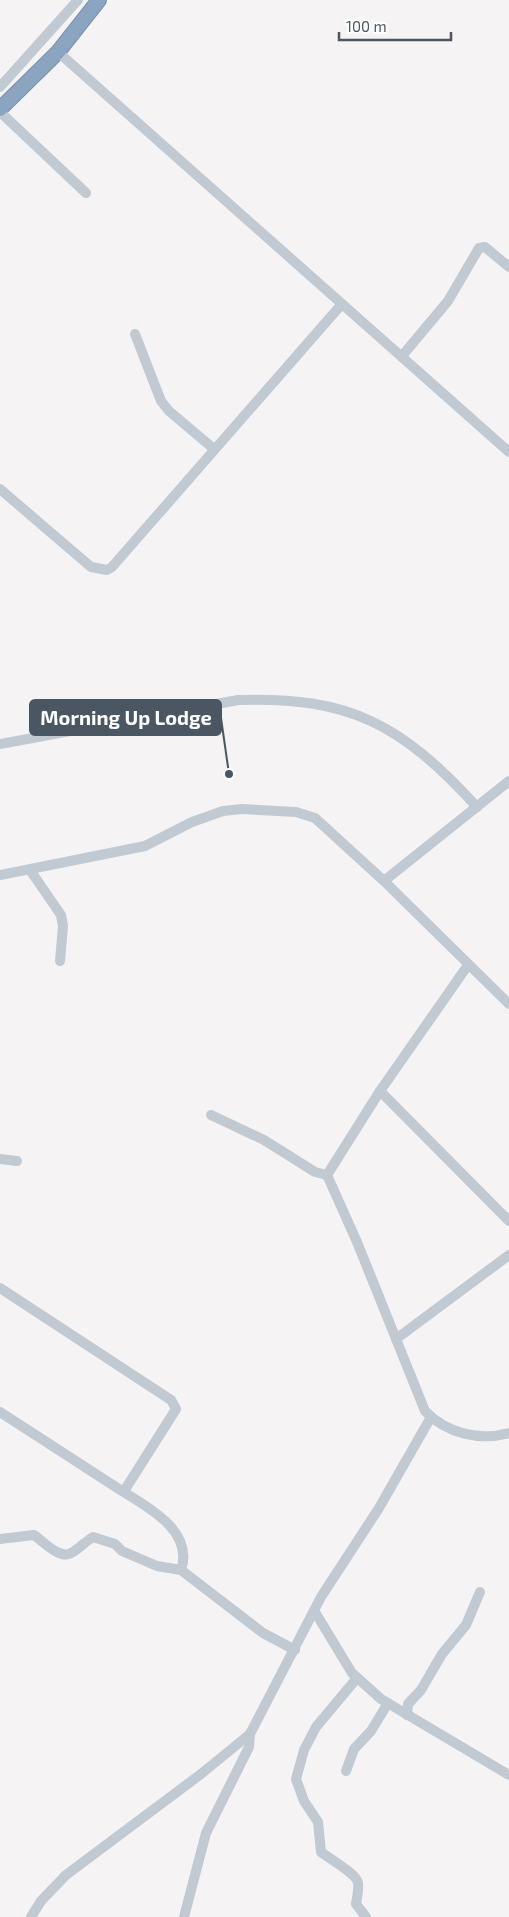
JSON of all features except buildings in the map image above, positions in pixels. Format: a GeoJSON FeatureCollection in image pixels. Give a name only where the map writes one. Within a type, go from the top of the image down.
{"type":"FeatureCollection","features":[{"type":"Feature","properties":{"kind":"highway"},"geometry":{"type":"LineString","coordinates":[[0,111],[58,52],[100,0]]}},
{"type":"Feature","properties":{"kind":"street"},"geometry":{"type":"LineString","coordinates":[[14,96],[1,85],[78,0]]}},
{"type":"Feature","properties":{"kind":"street"},"geometry":{"type":"LineString","coordinates":[[58,52],[509,452]]}},
{"type":"Feature","properties":{"kind":"street"},"geometry":{"type":"LineString","coordinates":[[0,111],[86,193]]}},
{"type":"Feature","properties":{"kind":"street"},"geometry":{"type":"LineString","coordinates":[[402,356],[448,301],[481,246],[485,247],[509,267]]}},
{"type":"Feature","properties":{"kind":"street"},"geometry":{"type":"LineString","coordinates":[[0,489],[91,567],[107,570],[112,567],[341,305]]}},
{"type":"Feature","properties":{"kind":"street"},"geometry":{"type":"LineString","coordinates":[[135,334],[161,401],[169,411],[214,449]]}},
{"type":"Feature","properties":{"kind":"street"},"geometry":{"type":"LineString","coordinates":[[0,744],[238,700],[264,699],[313,704],[341,709],[374,720],[392,731],[433,762],[477,807]]}},
{"type":"Feature","properties":{"kind":"street"},"geometry":{"type":"LineString","coordinates":[[384,881],[509,781]]}},
{"type":"Feature","properties":{"kind":"street"},"geometry":{"type":"LineString","coordinates":[[0,875],[145,846],[192,822],[223,811],[270,809],[296,812],[316,818],[384,881],[509,1004]]}},
{"type":"Feature","properties":{"kind":"street"},"geometry":{"type":"LineString","coordinates":[[30,870],[60,915],[63,926],[60,961]]}},
{"type":"Feature","properties":{"kind":"street"},"geometry":{"type":"LineString","coordinates":[[327,1175],[380,1091],[468,965]]}},
{"type":"Feature","properties":{"kind":"street"},"geometry":{"type":"LineString","coordinates":[[380,1091],[509,1220]]}},
{"type":"Feature","properties":{"kind":"street"},"geometry":{"type":"LineString","coordinates":[[211,1115],[264,1140],[315,1172],[327,1175]]}},
{"type":"Feature","properties":{"kind":"street"},"geometry":{"type":"LineString","coordinates":[[0,1159],[16,1161]]}},
{"type":"Feature","properties":{"kind":"street"},"geometry":{"type":"LineString","coordinates":[[327,1175],[419,1397],[431,1417],[452,1428],[480,1438],[509,1433]]}},
{"type":"Feature","properties":{"kind":"street"},"geometry":{"type":"LineString","coordinates":[[396,1339],[509,1255]]}},
{"type":"Feature","properties":{"kind":"street"},"geometry":{"type":"LineString","coordinates":[[0,1288],[171,1400],[176,1409],[172,1417],[126,1488],[122,1491]]}},
{"type":"Feature","properties":{"kind":"street"},"geometry":{"type":"LineString","coordinates":[[0,1412],[146,1505],[172,1527],[182,1542],[183,1563],[180,1570]]}},
{"type":"Feature","properties":{"kind":"street"},"geometry":{"type":"LineString","coordinates":[[31,1917],[41,1901],[66,1875],[202,1774],[250,1734],[321,1598],[378,1508],[431,1417]]}},
{"type":"Feature","properties":{"kind":"street"},"geometry":{"type":"LineString","coordinates":[[0,1539],[34,1535],[65,1555],[71,1554],[93,1536],[114,1544],[122,1551],[157,1566],[180,1570],[263,1633],[294,1650]]}},
{"type":"Feature","properties":{"kind":"street"},"geometry":{"type":"LineString","coordinates":[[407,1714],[408,1704],[421,1690],[442,1654],[466,1625],[480,1592]]}},
{"type":"Feature","properties":{"kind":"street"},"geometry":{"type":"LineString","coordinates":[[315,1612],[356,1678],[388,1703],[509,1775]]}},
{"type":"Feature","properties":{"kind":"street"},"geometry":{"type":"LineString","coordinates":[[356,1678],[316,1727],[304,1750],[296,1779],[304,1802],[318,1822],[321,1852],[342,1868],[354,1874],[358,1882],[356,1904],[366,1917]]}},
{"type":"Feature","properties":{"kind":"street"},"geometry":{"type":"LineString","coordinates":[[346,1771],[354,1749],[371,1731],[388,1703]]}},
{"type":"Feature","properties":{"kind":"street"},"geometry":{"type":"LineString","coordinates":[[184,1917],[206,1834],[249,1746],[250,1734]]}},
{"type":"Feature","properties":{"kind":"place","name":"Morning Up Lodge"},"geometry":{"type":"Point","coordinates":[229,774]}}]}
